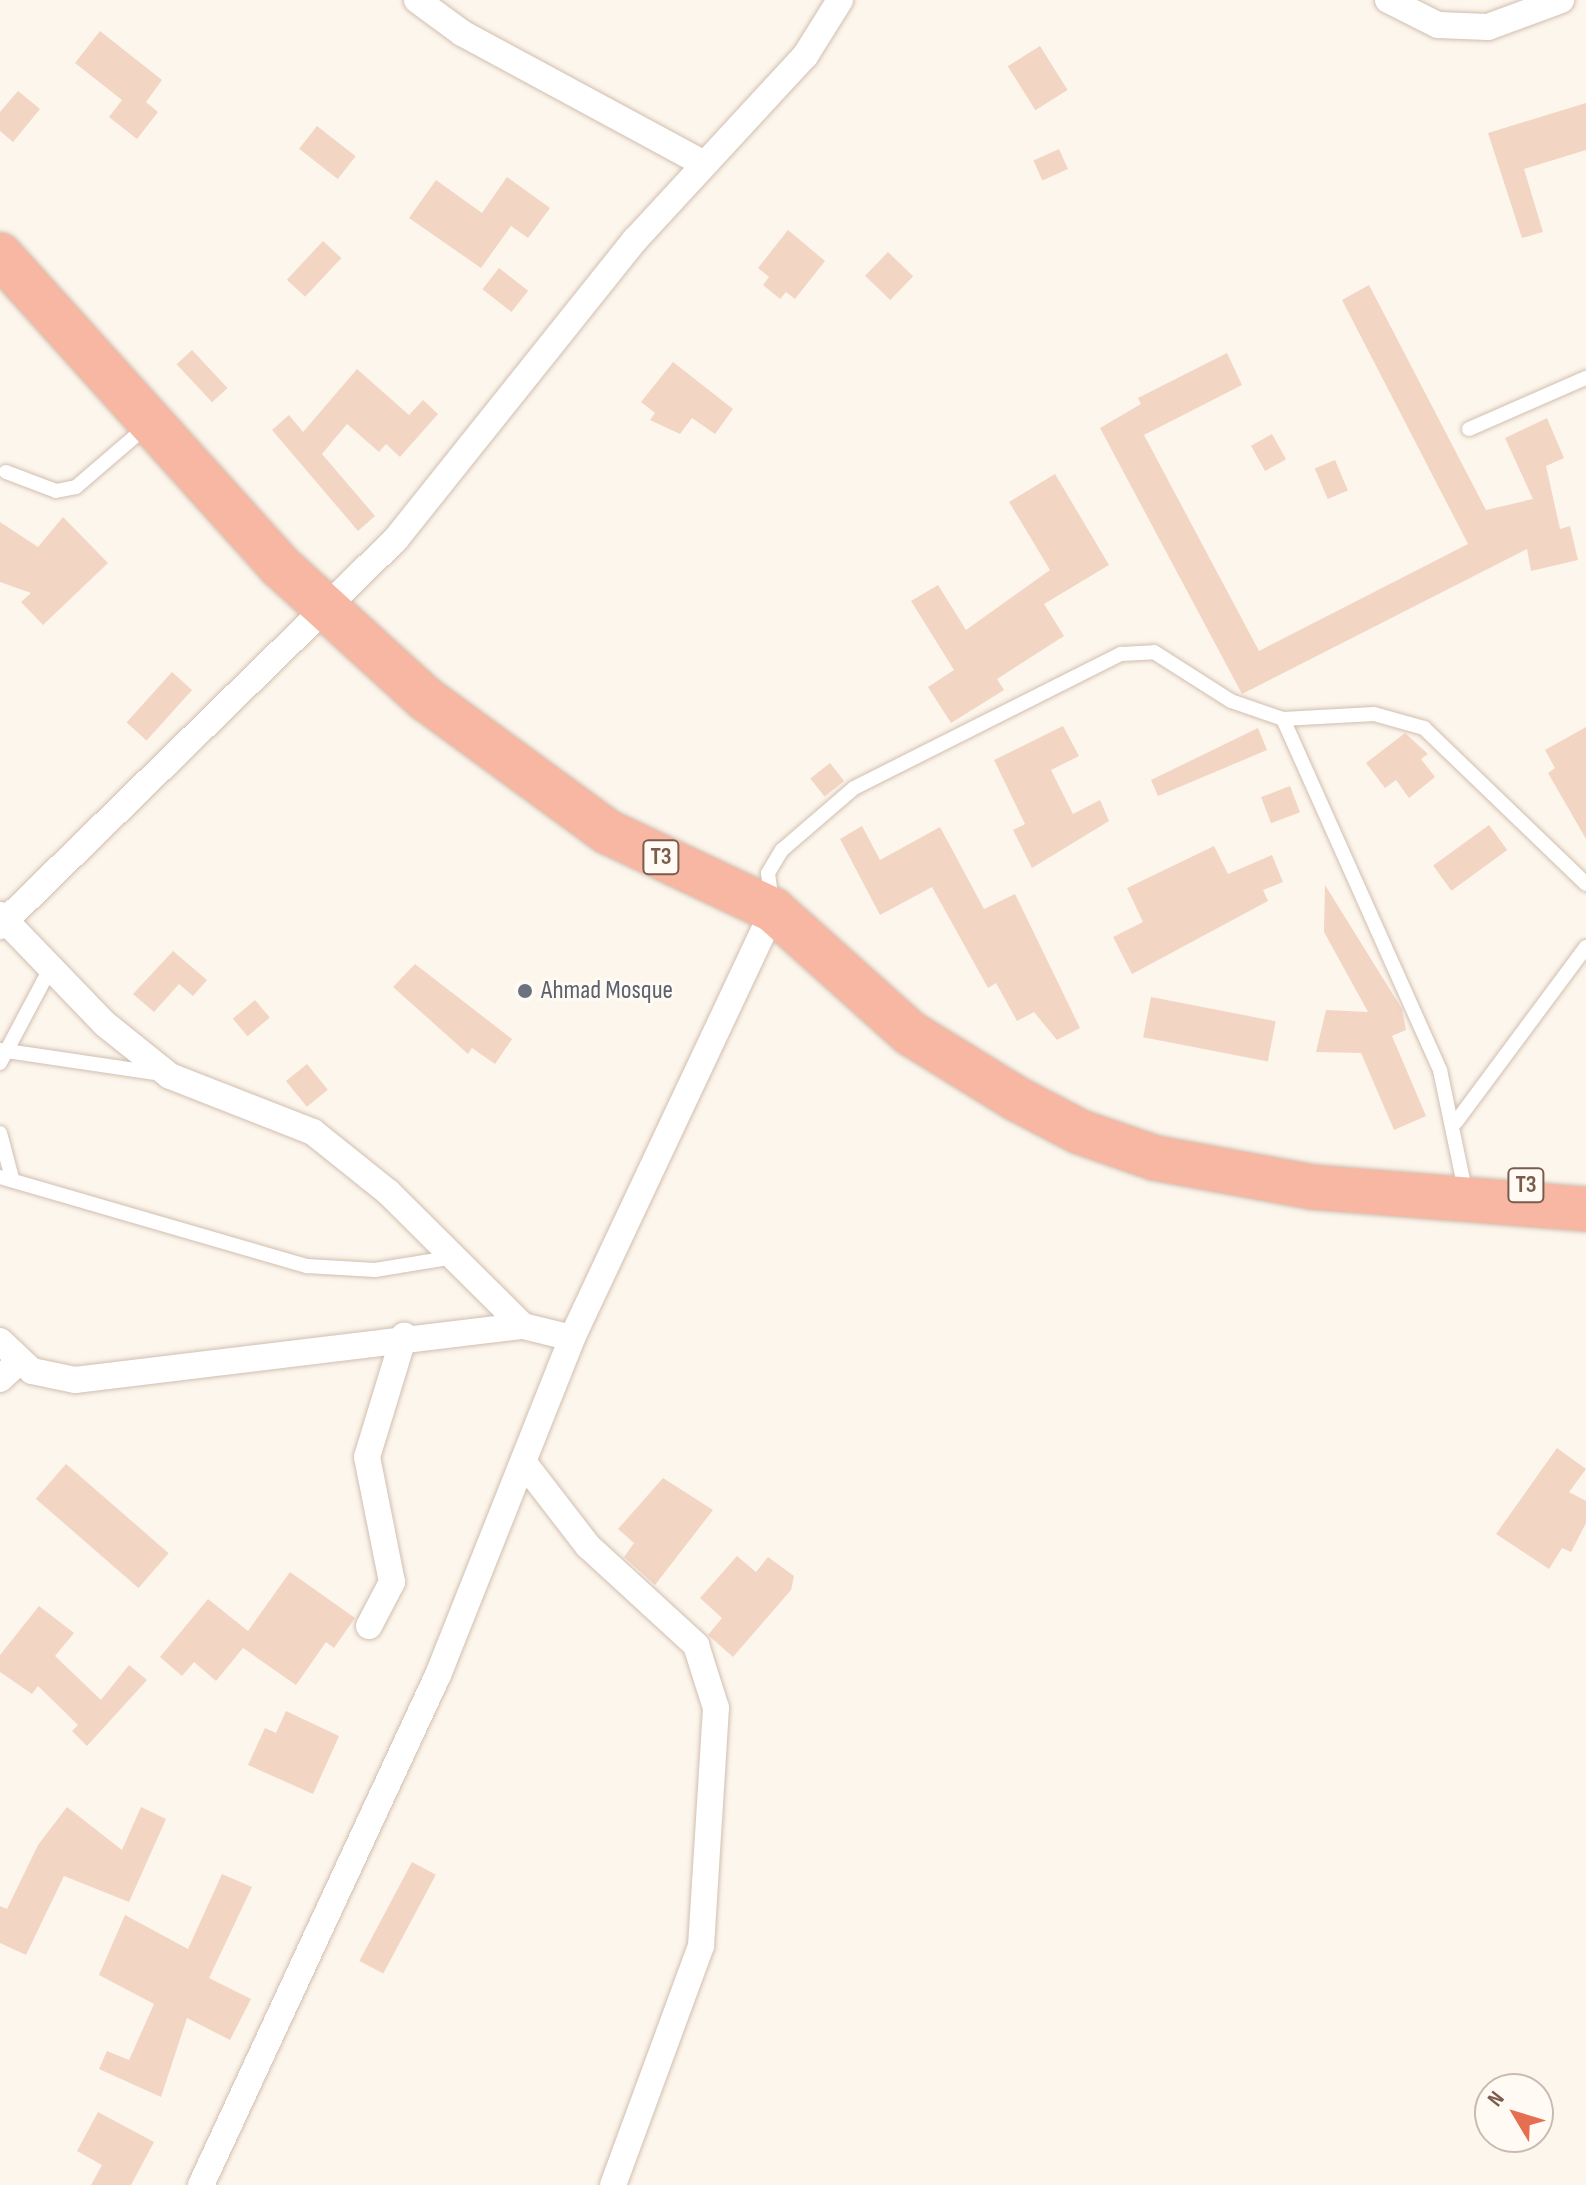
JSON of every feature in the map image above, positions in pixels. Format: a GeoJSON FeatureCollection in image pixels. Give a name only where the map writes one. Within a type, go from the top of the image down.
{"type":"FeatureCollection","features":[{"type":"Feature","properties":{"kind":"highway","name":"T3"},"geometry":{"type":"LineString","coordinates":[[0,255],[325,610],[426,699],[608,832],[773,910],[910,1033],[1080,1132],[1155,1158],[1311,1187],[1467,1202],[1586,1209]]}},
{"type":"Feature","properties":{"kind":"highway","name":"T3"},"geometry":{"type":"LineString","coordinates":[[1467,1202],[1536,1182],[1586,1178]]}},
{"type":"Feature","properties":{"kind":"street"},"geometry":{"type":"LineString","coordinates":[[417,0],[462,33],[702,163]]}},
{"type":"Feature","properties":{"kind":"street"},"geometry":{"type":"LineString","coordinates":[[523,1326],[454,1257],[313,1132],[170,1076],[50,969],[3,920],[325,610],[498,420],[702,163],[805,56],[840,0]]}},
{"type":"Feature","properties":{"kind":"street"},"geometry":{"type":"LineString","coordinates":[[1388,0],[1438,25],[1488,27],[1561,0]]}},
{"type":"Feature","properties":{"kind":"street"},"geometry":{"type":"LineString","coordinates":[[201,2185],[438,1675],[572,1338],[773,910]]}},
{"type":"Feature","properties":{"kind":"street"},"geometry":{"type":"LineString","coordinates":[[0,1341],[19,1361],[49,1379],[75,1380],[404,1336],[523,1326],[572,1338]]}},
{"type":"Feature","properties":{"kind":"street"},"geometry":{"type":"LineString","coordinates":[[369,1626],[392,1582],[367,1457],[377,1405],[404,1336]]}},
{"type":"Feature","properties":{"kind":"street"},"geometry":{"type":"LineString","coordinates":[[0,1379],[19,1361]]}},
{"type":"Feature","properties":{"kind":"street"},"geometry":{"type":"LineString","coordinates":[[524,1463],[588,1546],[696,1645],[716,1708],[701,1946],[613,2185]]}},
{"type":"Feature","properties":{"kind":"lane"},"geometry":{"type":"LineString","coordinates":[[1469,429],[1586,378]]}},
{"type":"Feature","properties":{"kind":"lane"},"geometry":{"type":"LineString","coordinates":[[6,472],[56,491],[76,487],[153,421]]}},
{"type":"Feature","properties":{"kind":"lane"},"geometry":{"type":"LineString","coordinates":[[773,910],[768,873],[804,825],[830,805],[929,745],[1121,654],[1154,652],[1231,701],[1283,719],[1374,714],[1424,728],[1586,884]]}},
{"type":"Feature","properties":{"kind":"lane"},"geometry":{"type":"LineString","coordinates":[[1283,719],[1429,1044],[1456,1122],[1467,1202]]}},
{"type":"Feature","properties":{"kind":"lane"},"geometry":{"type":"LineString","coordinates":[[1456,1122],[1586,947]]}},
{"type":"Feature","properties":{"kind":"lane"},"geometry":{"type":"LineString","coordinates":[[2,1055],[28,1023],[50,969]]}},
{"type":"Feature","properties":{"kind":"lane"},"geometry":{"type":"LineString","coordinates":[[2,1055],[170,1076]]}},
{"type":"Feature","properties":{"kind":"lane"},"geometry":{"type":"LineString","coordinates":[[0,1133],[6,1177],[307,1266],[375,1270],[454,1257]]}},
{"type":"Feature","properties":{"kind":"building"},"geometry":{"type":"Polygon","coordinates":[[[100,31],[162,80],[146,102],[158,112],[137,139],[109,117],[122,100],[75,63],[100,31]]]}},
{"type":"Feature","properties":{"kind":"building"},"geometry":{"type":"Polygon","coordinates":[[[1040,46],[1068,90],[1035,110],[1008,66],[1040,46]]]}},
{"type":"Feature","properties":{"kind":"building"},"geometry":{"type":"Polygon","coordinates":[[[18,91],[40,109],[13,142],[0,131],[0,112],[18,91]]]}},
{"type":"Feature","properties":{"kind":"building"},"geometry":{"type":"Polygon","coordinates":[[[1586,103],[1586,150],[1524,169],[1543,232],[1522,238],[1488,133],[1586,103]]]}},
{"type":"Feature","properties":{"kind":"building"},"geometry":{"type":"Polygon","coordinates":[[[317,126],[356,156],[338,179],[299,149],[317,126]]]}},
{"type":"Feature","properties":{"kind":"building"},"geometry":{"type":"Polygon","coordinates":[[[1059,149],[1068,169],[1042,180],[1033,160],[1059,149]]]}},
{"type":"Feature","properties":{"kind":"building"},"geometry":{"type":"Polygon","coordinates":[[[507,177],[550,208],[528,238],[511,226],[481,268],[409,218],[436,180],[482,213],[507,177]]]}},
{"type":"Feature","properties":{"kind":"building"},"geometry":{"type":"Polygon","coordinates":[[[788,230],[825,261],[795,299],[786,292],[780,299],[763,285],[769,277],[758,268],[788,230]]]}},
{"type":"Feature","properties":{"kind":"building"},"geometry":{"type":"Polygon","coordinates":[[[323,241],[341,258],[305,297],[287,280],[323,241]]]}},
{"type":"Feature","properties":{"kind":"building"},"geometry":{"type":"Polygon","coordinates":[[[888,252],[913,276],[890,300],[865,276],[888,252]]]}},
{"type":"Feature","properties":{"kind":"building"},"geometry":{"type":"Polygon","coordinates":[[[499,268],[528,291],[512,312],[482,289],[499,268]]]}},
{"type":"Feature","properties":{"kind":"building"},"geometry":{"type":"Polygon","coordinates":[[[1369,285],[1486,510],[1533,499],[1505,438],[1547,418],[1564,458],[1546,466],[1560,529],[1570,526],[1578,560],[1531,571],[1527,549],[1242,694],[1100,428],[1141,404],[1138,398],[1227,353],[1242,385],[1144,435],[1259,651],[1468,544],[1342,300],[1369,285]]]}},
{"type":"Feature","properties":{"kind":"building"},"geometry":{"type":"Polygon","coordinates":[[[192,350],[227,388],[212,402],[177,364],[192,350]]]}},
{"type":"Feature","properties":{"kind":"building"},"geometry":{"type":"Polygon","coordinates":[[[673,362],[733,409],[715,434],[692,418],[680,434],[650,420],[655,413],[641,402],[673,362]]]}},
{"type":"Feature","properties":{"kind":"building"},"geometry":{"type":"Polygon","coordinates":[[[357,369],[409,415],[423,400],[438,414],[400,457],[386,444],[379,452],[347,424],[322,454],[375,516],[358,531],[272,430],[289,415],[303,432],[357,369]]]}},
{"type":"Feature","properties":{"kind":"building"},"geometry":{"type":"Polygon","coordinates":[[[1272,434],[1286,459],[1265,471],[1251,446],[1272,434]]]}},
{"type":"Feature","properties":{"kind":"building"},"geometry":{"type":"Polygon","coordinates":[[[1335,460],[1348,490],[1328,499],[1315,469],[1335,460]]]}},
{"type":"Feature","properties":{"kind":"building"},"geometry":{"type":"Polygon","coordinates":[[[1055,474],[1109,565],[1044,604],[1064,636],[997,679],[1004,690],[951,723],[928,687],[954,670],[911,601],[938,585],[966,630],[1050,570],[1009,502],[1055,474]]]}},
{"type":"Feature","properties":{"kind":"building"},"geometry":{"type":"Polygon","coordinates":[[[63,517],[108,563],[43,625],[21,602],[31,593],[0,582],[0,522],[38,547],[63,517]]]}},
{"type":"Feature","properties":{"kind":"building"},"geometry":{"type":"Polygon","coordinates":[[[172,672],[192,690],[147,741],[126,723],[172,672]]]}},
{"type":"Feature","properties":{"kind":"building"},"geometry":{"type":"Polygon","coordinates":[[[1063,726],[1079,756],[1051,770],[1073,814],[1100,800],[1109,821],[1032,868],[1013,830],[1025,824],[994,760],[1063,726]]]}},
{"type":"Feature","properties":{"kind":"building"},"geometry":{"type":"Polygon","coordinates":[[[1586,727],[1586,839],[1548,773],[1555,768],[1545,750],[1586,727]]]}},
{"type":"Feature","properties":{"kind":"building"},"geometry":{"type":"Polygon","coordinates":[[[1258,728],[1267,750],[1158,796],[1151,780],[1258,728]]]}},
{"type":"Feature","properties":{"kind":"building"},"geometry":{"type":"Polygon","coordinates":[[[1405,733],[1428,754],[1421,759],[1435,777],[1409,798],[1396,780],[1385,788],[1366,763],[1405,733]]]}},
{"type":"Feature","properties":{"kind":"building"},"geometry":{"type":"Polygon","coordinates":[[[830,763],[844,781],[824,797],[810,778],[830,763]]]}},
{"type":"Feature","properties":{"kind":"building"},"geometry":{"type":"Polygon","coordinates":[[[1290,786],[1300,812],[1271,823],[1261,797],[1290,786]]]}},
{"type":"Feature","properties":{"kind":"building"},"geometry":{"type":"Polygon","coordinates":[[[1489,825],[1507,850],[1451,891],[1433,866],[1489,825]]]}},
{"type":"Feature","properties":{"kind":"building"},"geometry":{"type":"Polygon","coordinates":[[[862,826],[880,860],[940,827],[984,909],[1015,894],[1080,1028],[1057,1040],[1034,1012],[1017,1021],[996,983],[988,988],[932,887],[880,915],[840,839],[862,826]]]}},
{"type":"Feature","properties":{"kind":"building"},"geometry":{"type":"Polygon","coordinates":[[[1214,846],[1228,874],[1272,855],[1283,882],[1263,890],[1268,901],[1132,974],[1113,937],[1143,922],[1127,888],[1214,846]]]}},
{"type":"Feature","properties":{"kind":"building"},"geometry":{"type":"Polygon","coordinates":[[[1325,885],[1402,1009],[1406,1030],[1392,1036],[1426,1116],[1394,1130],[1361,1053],[1316,1052],[1326,1010],[1368,1012],[1324,932],[1325,885]]]}},
{"type":"Feature","properties":{"kind":"building"},"geometry":{"type":"Polygon","coordinates":[[[173,951],[207,980],[193,996],[179,984],[154,1012],[133,994],[173,951]]]}},
{"type":"Feature","properties":{"kind":"building"},"geometry":{"type":"Polygon","coordinates":[[[415,964],[512,1039],[495,1064],[472,1048],[468,1054],[393,987],[415,964]]]}},
{"type":"Feature","properties":{"kind":"building"},"geometry":{"type":"Polygon","coordinates":[[[1151,997],[1276,1021],[1268,1061],[1143,1037],[1151,997]]]}},
{"type":"Feature","properties":{"kind":"building"},"geometry":{"type":"Polygon","coordinates":[[[255,1000],[270,1018],[248,1036],[233,1019],[255,1000]]]}},
{"type":"Feature","properties":{"kind":"building"},"geometry":{"type":"Polygon","coordinates":[[[307,1064],[328,1090],[307,1107],[286,1081],[307,1064]]]}},
{"type":"Feature","properties":{"kind":"building"},"geometry":{"type":"Polygon","coordinates":[[[1557,1448],[1586,1469],[1569,1492],[1586,1501],[1586,1523],[1571,1552],[1562,1548],[1549,1569],[1496,1534],[1557,1448]]]}},
{"type":"Feature","properties":{"kind":"building"},"geometry":{"type":"Polygon","coordinates":[[[66,1464],[169,1553],[138,1588],[36,1499],[66,1464]]]}},
{"type":"Feature","properties":{"kind":"building"},"geometry":{"type":"Polygon","coordinates":[[[663,1478],[713,1510],[655,1585],[624,1557],[634,1543],[618,1529],[663,1478]]]}},
{"type":"Feature","properties":{"kind":"building"},"geometry":{"type":"Polygon","coordinates":[[[737,1556],[756,1572],[768,1557],[794,1576],[791,1590],[733,1657],[708,1635],[722,1618],[700,1598],[737,1556]]]}},
{"type":"Feature","properties":{"kind":"building"},"geometry":{"type":"Polygon","coordinates":[[[290,1572],[355,1618],[334,1648],[326,1642],[296,1685],[243,1648],[216,1681],[194,1662],[182,1676],[160,1657],[208,1599],[248,1631],[290,1572]]]}},
{"type":"Feature","properties":{"kind":"building"},"geometry":{"type":"Polygon","coordinates":[[[39,1606],[74,1633],[55,1656],[101,1700],[129,1665],[147,1680],[87,1746],[72,1731],[78,1725],[38,1686],[32,1694],[0,1672],[0,1655],[39,1606]]]}},
{"type":"Feature","properties":{"kind":"building"},"geometry":{"type":"Polygon","coordinates":[[[286,1711],[339,1736],[313,1794],[248,1765],[265,1728],[276,1733],[286,1711]]]}},
{"type":"Feature","properties":{"kind":"building"},"geometry":{"type":"Polygon","coordinates":[[[67,1807],[122,1850],[141,1807],[166,1819],[129,1902],[64,1876],[26,1955],[0,1943],[0,1906],[7,1909],[38,1845],[67,1807]]]}},
{"type":"Feature","properties":{"kind":"building"},"geometry":{"type":"Polygon","coordinates":[[[412,1862],[436,1875],[383,1974],[359,1961],[412,1862]]]}},
{"type":"Feature","properties":{"kind":"building"},"geometry":{"type":"Polygon","coordinates":[[[222,1874],[252,1887],[209,1978],[251,1999],[230,2040],[187,2018],[161,2097],[99,2069],[107,2051],[129,2060],[154,2004],[99,1975],[125,1915],[188,1949],[222,1874]]]}},
{"type":"Feature","properties":{"kind":"building"},"geometry":{"type":"Polygon","coordinates":[[[98,2112],[154,2142],[131,2185],[91,2185],[102,2165],[77,2151],[98,2112]]]}},
{"type":"Feature","properties":{"kind":"place","name":"Ahmad Mosque"},"geometry":{"type":"Point","coordinates":[525,991]}}]}
